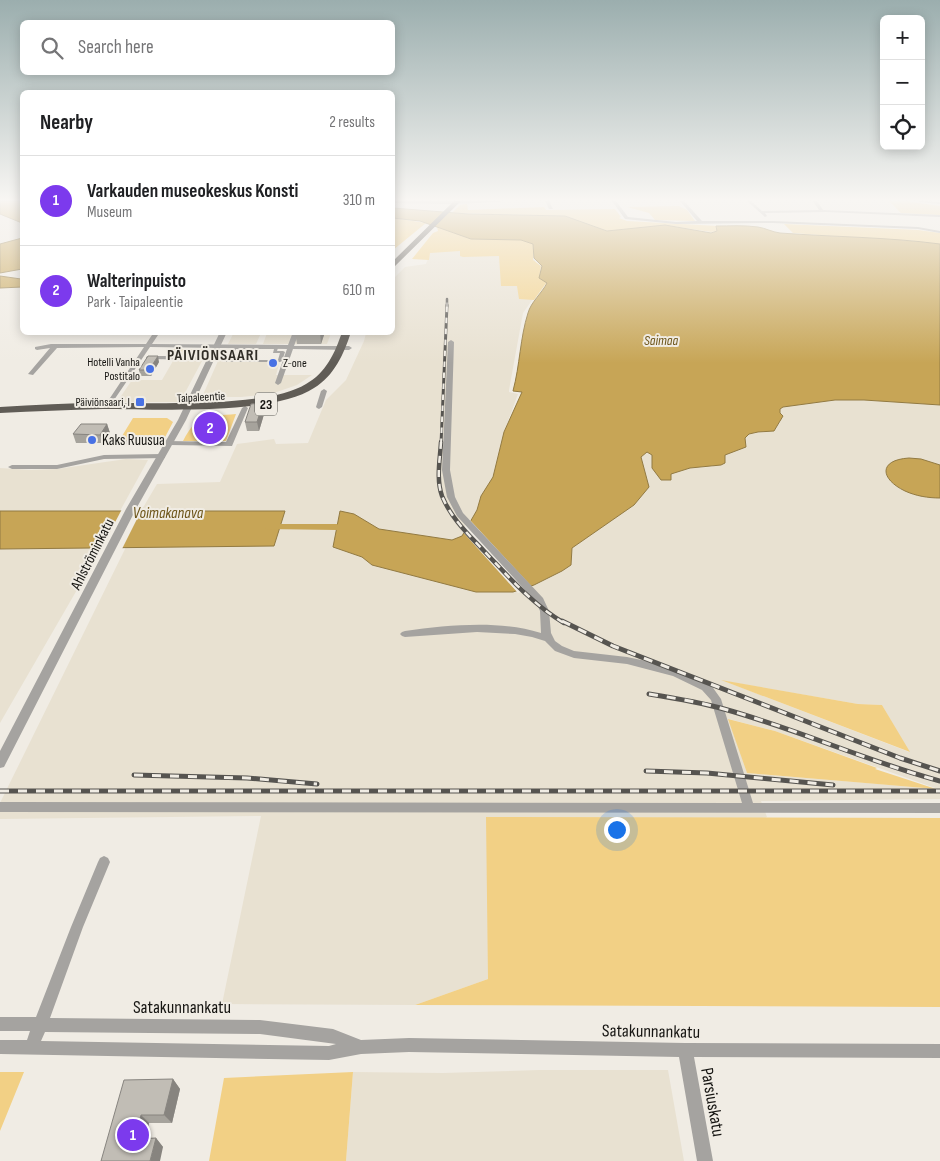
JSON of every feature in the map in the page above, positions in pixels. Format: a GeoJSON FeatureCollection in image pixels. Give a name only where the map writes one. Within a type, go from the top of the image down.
{"type":"FeatureCollection","features":[{"type":"Feature","properties":{"kind":"highway","name":"Taipaleentie"},"geometry":{"type":"LineString","coordinates":[[345,348],[347,335]]}},
{"type":"Feature","properties":{"kind":"highway","name":"Taipaleentie"},"geometry":{"type":"LineString","coordinates":[[16,409],[30,411],[186,409],[262,405],[300,396],[326,381],[337,370],[352,335]]}},
{"type":"Feature","properties":{"kind":"highway","name":"Taipaleentie"},"geometry":{"type":"LineString","coordinates":[[0,410],[109,405],[186,409]]}},
{"type":"Feature","properties":{"kind":"street"},"geometry":{"type":"LineString","coordinates":[[109,405],[155,335]]}},
{"type":"Feature","properties":{"kind":"street","name":"Ahlströminkatu"},"geometry":{"type":"LineString","coordinates":[[0,763],[131,509],[169,443],[222,335]]}},
{"type":"Feature","properties":{"kind":"street"},"geometry":{"type":"LineString","coordinates":[[278,383],[295,335]]}},
{"type":"Feature","properties":{"kind":"street"},"geometry":{"type":"LineString","coordinates":[[451,342],[446,470],[450,497],[460,514],[544,606],[544,630],[547,638]]}},
{"type":"Feature","properties":{"kind":"street"},"geometry":{"type":"LineString","coordinates":[[31,374],[55,346]]}},
{"type":"Feature","properties":{"kind":"street"},"geometry":{"type":"LineString","coordinates":[[37,348],[55,346],[148,346],[345,348]]}},
{"type":"Feature","properties":{"kind":"street"},"geometry":{"type":"LineString","coordinates":[[234,348],[276,348],[275,352],[283,352],[280,360],[228,361],[234,348]]}},
{"type":"Feature","properties":{"kind":"street"},"geometry":{"type":"LineString","coordinates":[[139,358],[210,358]]}},
{"type":"Feature","properties":{"kind":"street"},"geometry":{"type":"LineString","coordinates":[[319,407],[324,391]]}},
{"type":"Feature","properties":{"kind":"street"},"geometry":{"type":"LineString","coordinates":[[110,442],[229,444],[245,408]]}},
{"type":"Feature","properties":{"kind":"street"},"geometry":{"type":"LineString","coordinates":[[12,467],[57,467],[104,457],[162,456]]}},
{"type":"Feature","properties":{"kind":"street"},"geometry":{"type":"LineString","coordinates":[[405,634],[499,629],[535,633],[547,638],[557,647],[568,652],[632,661],[663,670],[707,688],[716,699],[749,807]]}},
{"type":"Feature","properties":{"kind":"street"},"geometry":{"type":"LineString","coordinates":[[0,806],[940,808]]}},
{"type":"Feature","properties":{"kind":"street"},"geometry":{"type":"LineString","coordinates":[[32,1046],[76,927],[104,862]]}},
{"type":"Feature","properties":{"kind":"street","name":"Satakunnankatu"},"geometry":{"type":"LineString","coordinates":[[0,1024],[260,1027],[333,1036],[361,1047]]}},
{"type":"Feature","properties":{"kind":"street","name":"Satakunnankatu"},"geometry":{"type":"LineString","coordinates":[[0,1046],[329,1053],[361,1047],[409,1045],[685,1050],[940,1051]]}},
{"type":"Feature","properties":{"kind":"street","name":"Parsiuskatu"},"geometry":{"type":"LineString","coordinates":[[685,1050],[705,1161]]}},
{"type":"Feature","properties":{"kind":"shaded area"},"geometry":{"type":"Polygon","coordinates":[[[415,255],[430,255],[429,260],[412,259],[415,255]]]}},
{"type":"Feature","properties":{"kind":"shaded area"},"geometry":{"type":"Polygon","coordinates":[[[429,255],[533,255],[539,271],[538,278],[545,282],[523,313],[509,390],[509,392],[518,394],[504,432],[493,477],[481,496],[477,510],[462,537],[452,540],[379,529],[367,522],[333,547],[362,557],[372,565],[513,592],[534,585],[563,571],[571,565],[572,548],[634,505],[649,487],[641,457],[647,452],[652,455],[652,468],[671,480],[670,474],[690,468],[712,467],[749,434],[774,431],[781,421],[780,409],[783,407],[835,400],[940,405],[940,799],[761,801],[767,817],[488,979],[415,1005],[222,1004],[261,816],[0,819],[0,803],[126,547],[274,546],[285,511],[141,511],[157,484],[220,482],[237,444],[274,439],[276,444],[308,443],[326,400],[346,380],[366,335],[395,335],[395,277],[405,267],[426,264],[429,255]],[[724,681],[909,752],[882,705],[858,704],[724,681]],[[729,719],[747,773],[938,789],[775,731],[729,719]]]}},
{"type":"Feature","properties":{"kind":"shaded area"},"geometry":{"type":"Polygon","coordinates":[[[533,255],[533,260],[541,266],[539,278],[547,282],[534,300],[519,299],[517,286],[501,286],[499,256],[460,256],[533,255]]]}},
{"type":"Feature","properties":{"kind":"shaded area"},"geometry":{"type":"Polygon","coordinates":[[[232,335],[260,335],[256,344],[228,344],[232,335]]]}},
{"type":"Feature","properties":{"kind":"shaded area"},"geometry":{"type":"Polygon","coordinates":[[[266,335],[330,335],[327,344],[263,344],[266,335]]]}},
{"type":"Feature","properties":{"kind":"shaded area"},"geometry":{"type":"Polygon","coordinates":[[[173,349],[208,349],[203,358],[167,358],[173,349]]]}},
{"type":"Feature","properties":{"kind":"shaded area"},"geometry":{"type":"Polygon","coordinates":[[[173,361],[202,361],[180,402],[117,402],[132,380],[162,380],[173,361]]]}},
{"type":"Feature","properties":{"kind":"shaded area"},"geometry":{"type":"Polygon","coordinates":[[[218,361],[280,361],[276,375],[312,375],[297,385],[271,394],[241,397],[202,397],[218,361]]]}},
{"type":"Feature","properties":{"kind":"shaded area"},"geometry":{"type":"Polygon","coordinates":[[[236,414],[226,441],[183,441],[194,425],[204,418],[236,414]]]}},
{"type":"Feature","properties":{"kind":"shaded area"},"geometry":{"type":"Polygon","coordinates":[[[133,418],[167,418],[173,422],[163,441],[119,441],[133,418]]]}},
{"type":"Feature","properties":{"kind":"shaded area"},"geometry":{"type":"Polygon","coordinates":[[[126,459],[148,460],[120,511],[0,511],[0,468],[57,469],[126,459]]]}},
{"type":"Feature","properties":{"kind":"shaded area"},"geometry":{"type":"Polygon","coordinates":[[[102,547],[100,550],[0,723],[0,549],[102,547]]]}},
{"type":"Feature","properties":{"kind":"shaded area"},"geometry":{"type":"Polygon","coordinates":[[[721,680],[858,704],[882,705],[910,752],[721,680]]]}},
{"type":"Feature","properties":{"kind":"shaded area"},"geometry":{"type":"Polygon","coordinates":[[[728,719],[775,731],[877,768],[875,769],[936,789],[747,773],[728,719]]]}},
{"type":"Feature","properties":{"kind":"shaded area"},"geometry":{"type":"Polygon","coordinates":[[[486,817],[940,818],[940,1007],[415,1005],[488,979],[486,817]]]}},
{"type":"Feature","properties":{"kind":"shaded area"},"geometry":{"type":"Polygon","coordinates":[[[539,1070],[668,1070],[684,1161],[346,1161],[353,1072],[443,1073],[539,1070]]]}},
{"type":"Feature","properties":{"kind":"shaded area"},"geometry":{"type":"Polygon","coordinates":[[[0,1072],[24,1072],[0,1131],[0,1072]]]}},
{"type":"Feature","properties":{"kind":"shaded area"},"geometry":{"type":"Polygon","coordinates":[[[353,1072],[346,1161],[209,1161],[224,1078],[353,1072]]]}},
{"type":"Feature","properties":{"kind":"water"},"geometry":{"type":"Polygon","coordinates":[[[0,255],[20,255],[20,269],[0,273],[0,255]]]}},
{"type":"Feature","properties":{"kind":"water","name":"Saimaa"},"geometry":{"type":"Polygon","coordinates":[[[534,255],[940,255],[940,405],[835,400],[783,407],[780,409],[780,413],[783,416],[774,431],[749,434],[745,438],[746,447],[725,455],[725,463],[690,468],[671,474],[671,480],[661,480],[652,468],[652,455],[647,452],[641,457],[649,487],[634,505],[572,548],[571,565],[534,585],[513,592],[476,592],[372,565],[362,557],[333,547],[340,511],[354,514],[379,529],[452,540],[462,536],[477,510],[481,496],[493,477],[504,432],[522,392],[513,391],[525,322],[532,305],[547,283],[539,278],[542,266],[534,258],[534,255]]]}},
{"type":"Feature","properties":{"kind":"water"},"geometry":{"type":"Polygon","coordinates":[[[0,276],[20,279],[20,287],[0,288],[0,276]]]}},
{"type":"Feature","properties":{"kind":"water"},"geometry":{"type":"Polygon","coordinates":[[[909,458],[921,459],[940,465],[940,498],[927,497],[905,491],[887,476],[886,471],[892,462],[909,458]]]}},
{"type":"Feature","properties":{"kind":"water"},"geometry":{"type":"Polygon","coordinates":[[[0,511],[285,511],[274,546],[0,549],[0,511]]]}},
{"type":"Feature","properties":{"kind":"pier"},"geometry":{"type":"Polygon","coordinates":[[[122,509],[142,509],[122,549],[101,549],[122,509]]]}},
{"type":"Feature","properties":{"kind":"pier"},"geometry":{"type":"Polygon","coordinates":[[[469,519],[533,588],[518,593],[462,531],[469,519]]]}},
{"type":"Feature","properties":{"kind":"building"},"geometry":{"type":"Polygon","coordinates":[[[148,356],[158,356],[149,370],[139,370],[148,356]]]}},
{"type":"Feature","properties":{"kind":"building"},"geometry":{"type":"Polygon","coordinates":[[[263,403],[257,422],[245,422],[251,404],[263,403]]]}},
{"type":"Feature","properties":{"kind":"building"},"geometry":{"type":"Polygon","coordinates":[[[81,424],[107,424],[100,435],[73,434],[81,424]]]}},
{"type":"Feature","properties":{"kind":"building"},"geometry":{"type":"Polygon","coordinates":[[[173,1079],[164,1115],[141,1115],[135,1139],[156,1138],[150,1161],[101,1161],[124,1080],[173,1079]]]}},
{"type":"Feature","properties":{"kind":"waterway","name":"Voimakanava"},"geometry":{"type":"LineString","coordinates":[[269,527],[337,527]]}},
{"type":"Feature","properties":{"kind":"railway"},"geometry":{"type":"LineString","coordinates":[[447,299],[447,305]]}},
{"type":"Feature","properties":{"kind":"railway"},"geometry":{"type":"LineString","coordinates":[[441,444],[447,305]]}},
{"type":"Feature","properties":{"kind":"railway"},"geometry":{"type":"LineString","coordinates":[[441,442],[440,490],[455,519],[521,590],[552,616],[564,623]]}},
{"type":"Feature","properties":{"kind":"railway"},"geometry":{"type":"LineString","coordinates":[[562,621],[613,646],[900,758],[940,771]]}},
{"type":"Feature","properties":{"kind":"railway"},"geometry":{"type":"LineString","coordinates":[[649,694],[705,704],[751,717],[885,764],[940,781]]}},
{"type":"Feature","properties":{"kind":"railway"},"geometry":{"type":"LineString","coordinates":[[646,771],[707,773],[833,785]]}},
{"type":"Feature","properties":{"kind":"railway"},"geometry":{"type":"LineString","coordinates":[[134,775],[247,778],[317,784]]}},
{"type":"Feature","properties":{"kind":"railway"},"geometry":{"type":"LineString","coordinates":[[0,791],[940,791]]}},
{"type":"Feature","properties":{"kind":"place","name":"Z-one"},"geometry":{"type":"Point","coordinates":[273,363]}},
{"type":"Feature","properties":{"kind":"place","name":"Hotelli Vanha Postitalo"},"geometry":{"type":"Point","coordinates":[150,369]}},
{"type":"Feature","properties":{"kind":"place","name":"Päiviönsaari, I"},"geometry":{"type":"Point","coordinates":[140,402]}},
{"type":"Feature","properties":{"kind":"place","name":"Walterinpuisto"},"geometry":{"type":"Point","coordinates":[210,428]}},
{"type":"Feature","properties":{"kind":"place","name":"Kaks Ruusua"},"geometry":{"type":"Point","coordinates":[92,440]}},
{"type":"Feature","properties":{"kind":"place","name":"Varkauden museokeskus Konsti"},"geometry":{"type":"Point","coordinates":[133,1135]}},
{"type":"Feature","properties":{"kind":"district","name":"PÄIVIÖNSAARI"},"geometry":{"type":"Point","coordinates":[213,354]}}]}
